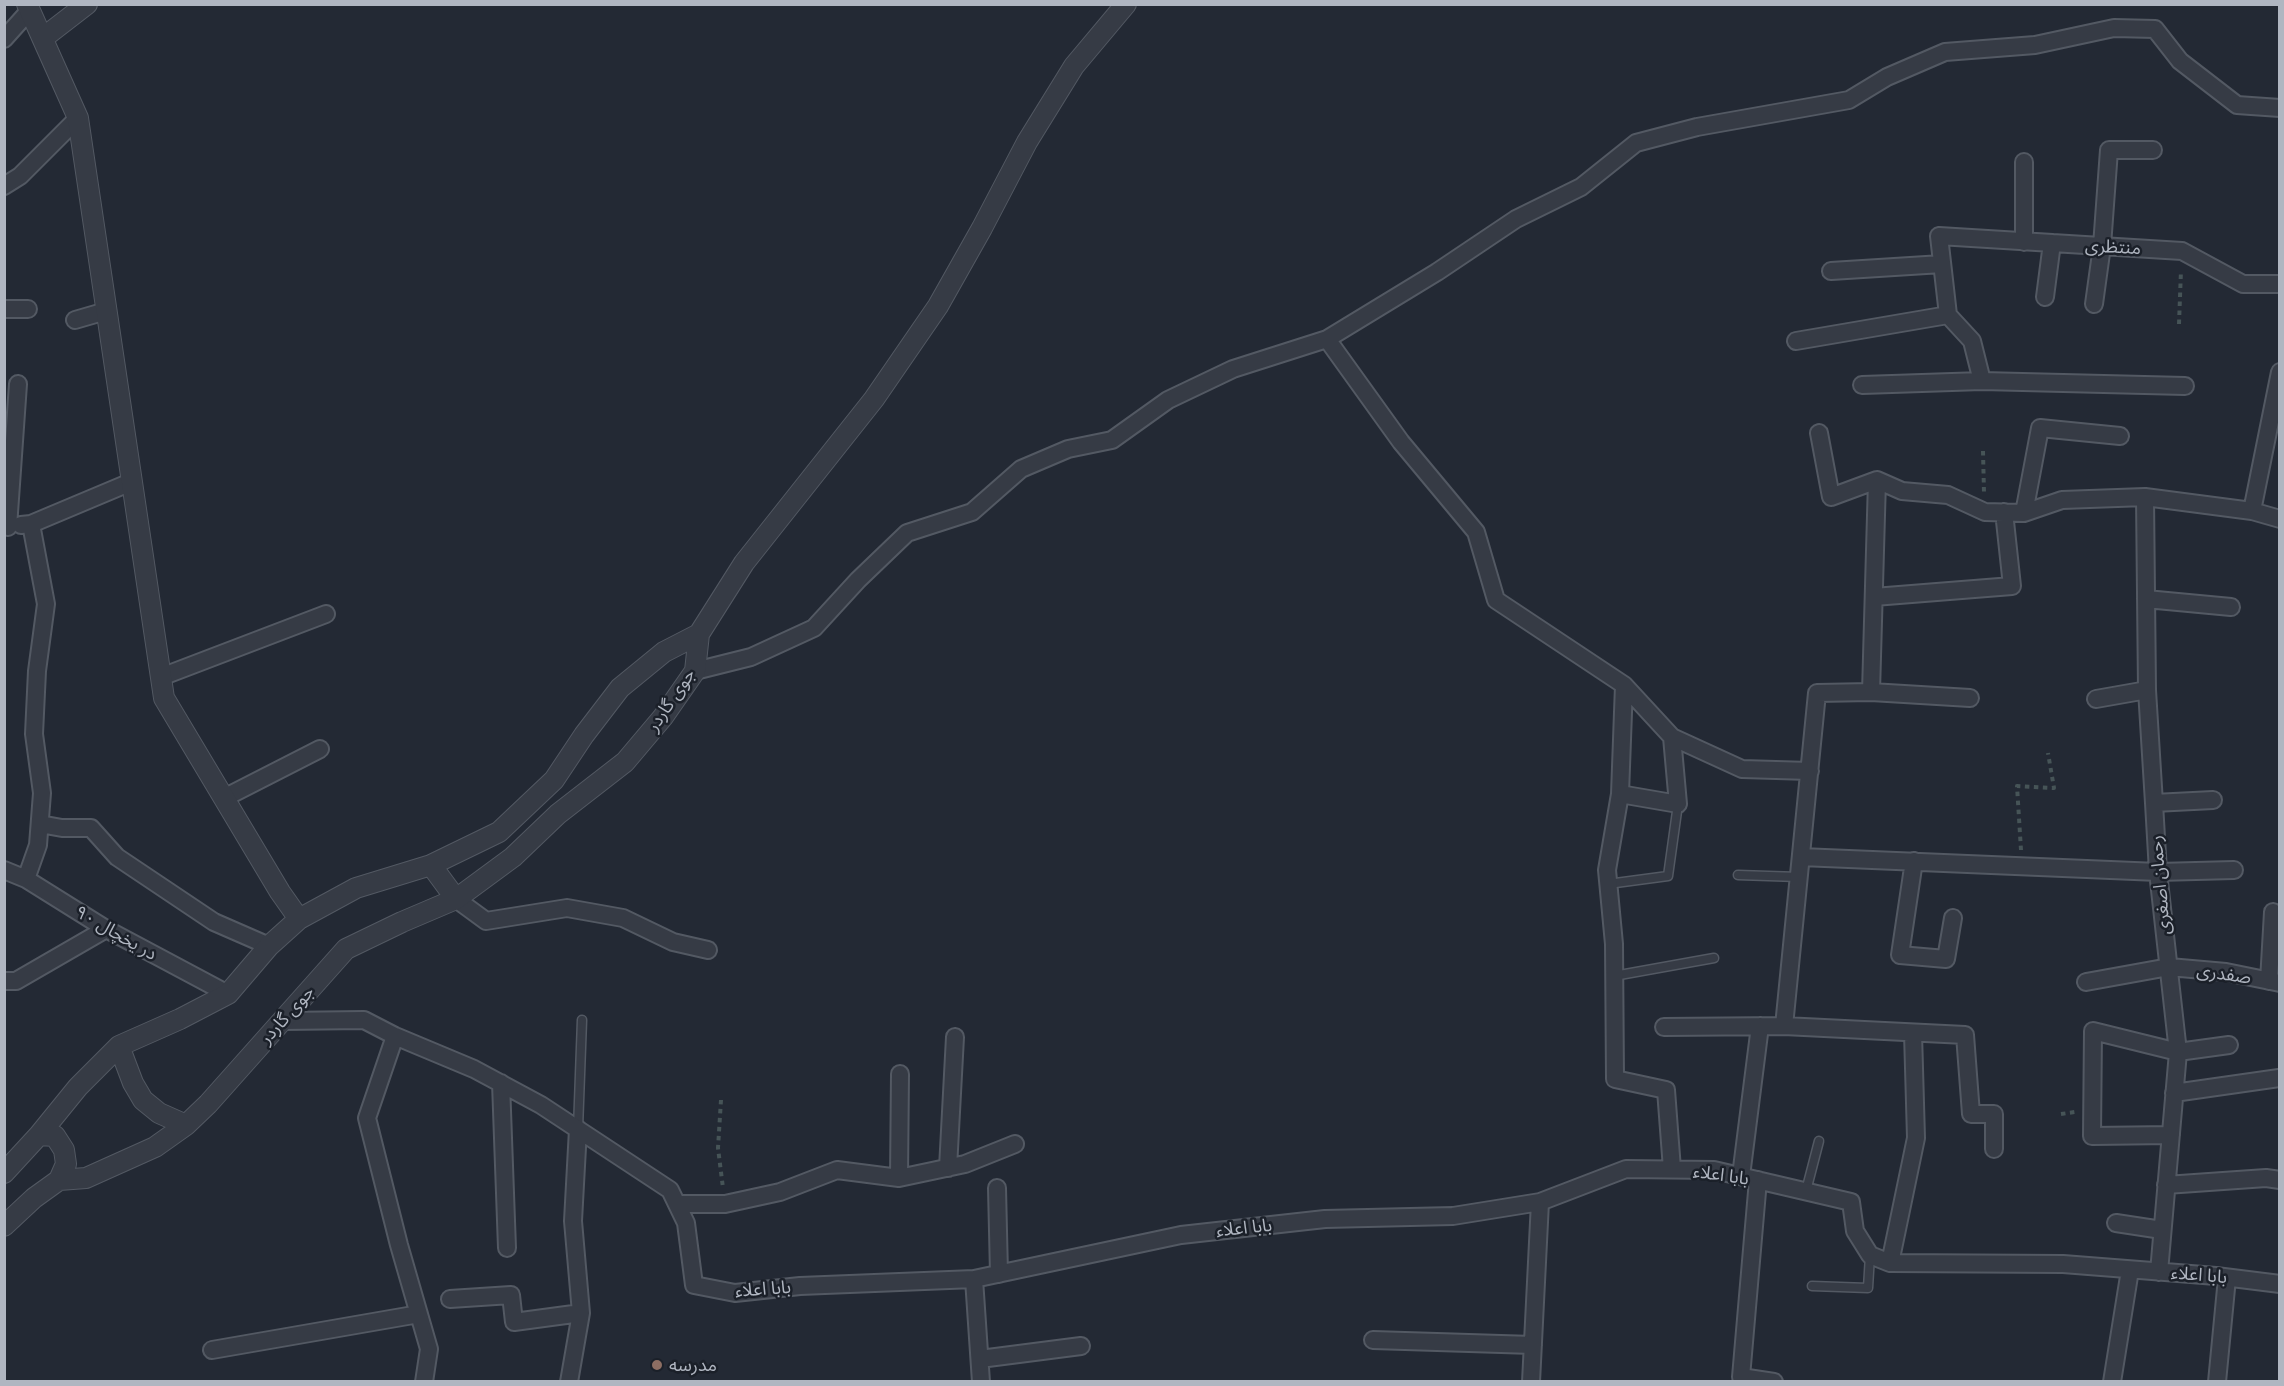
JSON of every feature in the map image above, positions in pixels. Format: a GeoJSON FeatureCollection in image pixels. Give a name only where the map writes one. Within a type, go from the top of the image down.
{"type":"FeatureCollection","features":[{"type":"Feature","properties":{"kind":"street"},"geometry":{"type":"LineString","coordinates":[[43,39],[87,4]]}},
{"type":"Feature","properties":{"kind":"street"},"geometry":{"type":"LineString","coordinates":[[699,634],[744,563],[874,399],[938,306],[1038,123],[1074,66],[1126,4]]}},
{"type":"Feature","properties":{"kind":"street"},"geometry":{"type":"LineString","coordinates":[[4,39],[28,7],[78,118],[164,698],[298,919]]}},
{"type":"Feature","properties":{"kind":"street"},"geometry":{"type":"LineString","coordinates":[[694,671],[751,657],[814,628],[858,580],[907,533],[972,512],[1021,469],[1068,449],[1112,440],[1168,400],[1233,369],[1327,339],[1437,272],[1516,219],[1581,187],[1635,143],[1696,127],[1849,100],[1887,77],[1945,52],[2035,45],[2114,28],[2155,29],[2180,61],[2237,105],[2280,108]]}},
{"type":"Feature","properties":{"kind":"street"},"geometry":{"type":"LineString","coordinates":[[4,186],[20,176],[78,118]]}},
{"type":"Feature","properties":{"kind":"street"},"geometry":{"type":"LineString","coordinates":[[2094,304],[2102,246],[2109,150],[2153,150]]}},
{"type":"Feature","properties":{"kind":"street"},"geometry":{"type":"LineString","coordinates":[[2024,162],[2024,242]]}},
{"type":"Feature","properties":{"kind":"street","name":"منتظری"},"geometry":{"type":"LineString","coordinates":[[1942,264],[1939,236],[2182,251],[2243,284],[2280,284]]}},
{"type":"Feature","properties":{"kind":"street"},"geometry":{"type":"LineString","coordinates":[[2045,297],[2052,243]]}},
{"type":"Feature","properties":{"kind":"street"},"geometry":{"type":"LineString","coordinates":[[1830,271],[1942,264],[1948,315],[1972,341],[1982,381]]}},
{"type":"Feature","properties":{"kind":"street"},"geometry":{"type":"LineString","coordinates":[[4,309],[28,309]]}},
{"type":"Feature","properties":{"kind":"street"},"geometry":{"type":"LineString","coordinates":[[75,320],[106,310]]}},
{"type":"Feature","properties":{"kind":"street"},"geometry":{"type":"LineString","coordinates":[[1796,340],[1948,315]]}},
{"type":"Feature","properties":{"kind":"street"},"geometry":{"type":"LineString","coordinates":[[1327,339],[1401,442],[1476,532],[1496,600],[1624,685],[1672,737],[1742,769],[1810,771]]}},
{"type":"Feature","properties":{"kind":"street"},"geometry":{"type":"LineString","coordinates":[[2252,512],[2280,372]]}},
{"type":"Feature","properties":{"kind":"street"},"geometry":{"type":"LineString","coordinates":[[1862,385],[1982,381],[2185,386]]}},
{"type":"Feature","properties":{"kind":"street"},"geometry":{"type":"LineString","coordinates":[[18,384],[6,527],[31,524],[131,482]]}},
{"type":"Feature","properties":{"kind":"street"},"geometry":{"type":"LineString","coordinates":[[2024,513],[2040,428],[2120,436]]}},
{"type":"Feature","properties":{"kind":"street"},"geometry":{"type":"LineString","coordinates":[[1819,433],[1831,497],[1877,480],[1902,491],[1948,495],[1984,512],[2024,513],[2062,500],[2145,497],[2252,512],[2280,519]]}},
{"type":"Feature","properties":{"kind":"street"},"geometry":{"type":"LineString","coordinates":[[1871,692],[1877,480]]}},
{"type":"Feature","properties":{"kind":"street","name":"رحمان اصغری"},"geometry":{"type":"LineString","coordinates":[[2145,497],[2147,690],[2158,872],[2178,1052],[2158,1272]]}},
{"type":"Feature","properties":{"kind":"street"},"geometry":{"type":"LineString","coordinates":[[1874,597],[2012,586],[2004,512]]}},
{"type":"Feature","properties":{"kind":"street"},"geometry":{"type":"LineString","coordinates":[[26,879],[38,845],[40,824],[42,793],[34,734],[37,671],[46,604],[31,524]]}},
{"type":"Feature","properties":{"kind":"street"},"geometry":{"type":"LineString","coordinates":[[2146,599],[2231,607]]}},
{"type":"Feature","properties":{"kind":"street"},"geometry":{"type":"LineString","coordinates":[[161,677],[326,614]]}},
{"type":"Feature","properties":{"kind":"street","name":"جوی گاردر"},"geometry":{"type":"LineString","coordinates":[[4,1226],[34,1198],[59,1180],[86,1178],[155,1147],[186,1125],[208,1104],[346,949],[456,899],[513,857],[558,814],[625,762],[663,717],[694,671],[699,634]]}},
{"type":"Feature","properties":{"kind":"street","name":"جوی گاردر"},"geometry":{"type":"LineString","coordinates":[[4,1173],[78,1087],[120,1046],[228,994],[269,946],[298,919],[356,888],[431,865],[500,832],[554,780],[584,735],[620,688],[664,652],[699,634]]}},
{"type":"Feature","properties":{"kind":"street"},"geometry":{"type":"LineString","coordinates":[[1624,685],[1620,794],[1607,870],[1614,944],[1615,1079],[1666,1090],[1672,1169]]}},
{"type":"Feature","properties":{"kind":"street"},"geometry":{"type":"LineString","coordinates":[[2096,699],[2147,690]]}},
{"type":"Feature","properties":{"kind":"street"},"geometry":{"type":"LineString","coordinates":[[1784,1026],[1817,693],[1871,692],[1970,698]]}},
{"type":"Feature","properties":{"kind":"street"},"geometry":{"type":"LineString","coordinates":[[1620,794],[1678,804],[1672,737]]}},
{"type":"Feature","properties":{"kind":"street"},"geometry":{"type":"LineString","coordinates":[[224,798],[320,749]]}},
{"type":"Feature","properties":{"kind":"street"},"geometry":{"type":"LineString","coordinates":[[2154,803],[2213,800]]}},
{"type":"Feature","properties":{"kind":"street"},"geometry":{"type":"LineString","coordinates":[[40,824],[62,828],[91,828],[117,857],[214,922],[269,946]]}},
{"type":"Feature","properties":{"kind":"street"},"geometry":{"type":"LineString","coordinates":[[1802,856],[2158,872],[2234,870]]}},
{"type":"Feature","properties":{"kind":"street"},"geometry":{"type":"LineString","coordinates":[[1914,861],[1900,955],[1946,959],[1953,918]]}},
{"type":"Feature","properties":{"kind":"street"},"geometry":{"type":"LineString","coordinates":[[431,865],[456,899],[486,921],[567,908],[623,918],[673,942],[708,950]]}},
{"type":"Feature","properties":{"kind":"street","name":"در یخچال ۹۰"},"geometry":{"type":"LineString","coordinates":[[4,870],[26,879],[106,929],[228,994]]}},
{"type":"Feature","properties":{"kind":"street"},"geometry":{"type":"LineString","coordinates":[[2273,912],[2274,982]]}},
{"type":"Feature","properties":{"kind":"street"},"geometry":{"type":"LineString","coordinates":[[4,981],[16,981],[106,929]]}},
{"type":"Feature","properties":{"kind":"street","name":"صفدری"},"geometry":{"type":"LineString","coordinates":[[2086,982],[2169,967],[2226,972],[2274,982]]}},
{"type":"Feature","properties":{"kind":"street","name":"بابا اعلاء"},"geometry":{"type":"LineString","coordinates":[[282,1021],[364,1020],[394,1036],[474,1069],[541,1105],[670,1190],[686,1223],[694,1285],[735,1293],[800,1286],[974,1279],[1181,1234],[1325,1219],[1454,1216],[1540,1202],[1626,1169],[1714,1170],[1851,1202],[1855,1231],[1870,1255],[1890,1263],[2063,1264],[2280,1284]]}},
{"type":"Feature","properties":{"kind":"street"},"geometry":{"type":"LineString","coordinates":[[1741,1176],[1760,1026]]}},
{"type":"Feature","properties":{"kind":"street"},"geometry":{"type":"LineString","coordinates":[[1664,1027],[1784,1026],[1965,1035],[1971,1114],[1994,1114],[1994,1149]]}},
{"type":"Feature","properties":{"kind":"street"},"geometry":{"type":"LineString","coordinates":[[2171,1135],[2092,1136],[2093,1031],[2178,1052],[2229,1045]]}},
{"type":"Feature","properties":{"kind":"street"},"geometry":{"type":"LineString","coordinates":[[1890,1263],[1916,1138],[1914,1033]]}},
{"type":"Feature","properties":{"kind":"street"},"geometry":{"type":"LineString","coordinates":[[394,1036],[367,1118],[429,1349],[424,1382]]}},
{"type":"Feature","properties":{"kind":"street"},"geometry":{"type":"LineString","coordinates":[[948,1168],[955,1037]]}},
{"type":"Feature","properties":{"kind":"street"},"geometry":{"type":"LineString","coordinates":[[120,1046],[133,1083],[143,1100],[159,1113],[186,1125]]}},
{"type":"Feature","properties":{"kind":"street"},"geometry":{"type":"LineString","coordinates":[[899,1178],[900,1074]]}},
{"type":"Feature","properties":{"kind":"street"},"geometry":{"type":"LineString","coordinates":[[2174,1093],[2279,1078]]}},
{"type":"Feature","properties":{"kind":"street"},"geometry":{"type":"LineString","coordinates":[[501,1083],[507,1248]]}},
{"type":"Feature","properties":{"kind":"street"},"geometry":{"type":"LineString","coordinates":[[569,1382],[581,1313],[573,1221],[578,1129]]}},
{"type":"Feature","properties":{"kind":"street"},"geometry":{"type":"LineString","coordinates":[[39,1135],[54,1136],[64,1150],[66,1164],[59,1180]]}},
{"type":"Feature","properties":{"kind":"street"},"geometry":{"type":"LineString","coordinates":[[676,1204],[725,1204],[780,1192],[837,1170],[899,1178],[965,1164],[1015,1144]]}},
{"type":"Feature","properties":{"kind":"street"},"geometry":{"type":"LineString","coordinates":[[2166,1185],[2266,1178],[2280,1180]]}},
{"type":"Feature","properties":{"kind":"street"},"geometry":{"type":"LineString","coordinates":[[1758,1180],[1741,1377],[1774,1382]]}},
{"type":"Feature","properties":{"kind":"street"},"geometry":{"type":"LineString","coordinates":[[997,1188],[999,1274]]}},
{"type":"Feature","properties":{"kind":"street"},"geometry":{"type":"LineString","coordinates":[[1531,1382],[1540,1202]]}},
{"type":"Feature","properties":{"kind":"street"},"geometry":{"type":"LineString","coordinates":[[2116,1223],[2162,1230]]}},
{"type":"Feature","properties":{"kind":"street"},"geometry":{"type":"LineString","coordinates":[[2112,1382],[2130,1270]]}},
{"type":"Feature","properties":{"kind":"street"},"geometry":{"type":"LineString","coordinates":[[2217,1382],[2227,1278]]}},
{"type":"Feature","properties":{"kind":"street"},"geometry":{"type":"LineString","coordinates":[[974,1279],[981,1382]]}},
{"type":"Feature","properties":{"kind":"street"},"geometry":{"type":"LineString","coordinates":[[450,1299],[511,1295],[514,1322],[581,1313]]}},
{"type":"Feature","properties":{"kind":"street"},"geometry":{"type":"LineString","coordinates":[[212,1350],[419,1314]]}},
{"type":"Feature","properties":{"kind":"street"},"geometry":{"type":"LineString","coordinates":[[1373,1340],[1533,1345]]}},
{"type":"Feature","properties":{"kind":"street"},"geometry":{"type":"LineString","coordinates":[[980,1359],[1080,1346]]}},
{"type":"Feature","properties":{"kind":"lane"},"geometry":{"type":"LineString","coordinates":[[1608,884],[1668,876],[1678,804]]}},
{"type":"Feature","properties":{"kind":"lane"},"geometry":{"type":"LineString","coordinates":[[1738,875],[1799,878]]}},
{"type":"Feature","properties":{"kind":"lane"},"geometry":{"type":"LineString","coordinates":[[1614,976],[1714,958]]}},
{"type":"Feature","properties":{"kind":"lane"},"geometry":{"type":"LineString","coordinates":[[578,1129],[582,1020]]}},
{"type":"Feature","properties":{"kind":"lane"},"geometry":{"type":"LineString","coordinates":[[1806,1191],[1819,1141]]}},
{"type":"Feature","properties":{"kind":"lane"},"geometry":{"type":"LineString","coordinates":[[1812,1286],[1868,1288],[1870,1255]]}},
{"type":"Feature","properties":{"kind":"path"},"geometry":{"type":"LineString","coordinates":[[2179,324],[2182,251]]}},
{"type":"Feature","properties":{"kind":"path"},"geometry":{"type":"LineString","coordinates":[[1983,452],[1984,512]]}},
{"type":"Feature","properties":{"kind":"path"},"geometry":{"type":"LineString","coordinates":[[2022,866],[2017,786],[2054,788],[2048,753]]}},
{"type":"Feature","properties":{"kind":"path"},"geometry":{"type":"LineString","coordinates":[[721,1100],[718,1148],[725,1204]]}},
{"type":"Feature","properties":{"kind":"place","name":"مدرسه"},"geometry":{"type":"Point","coordinates":[657,1365]}}]}
